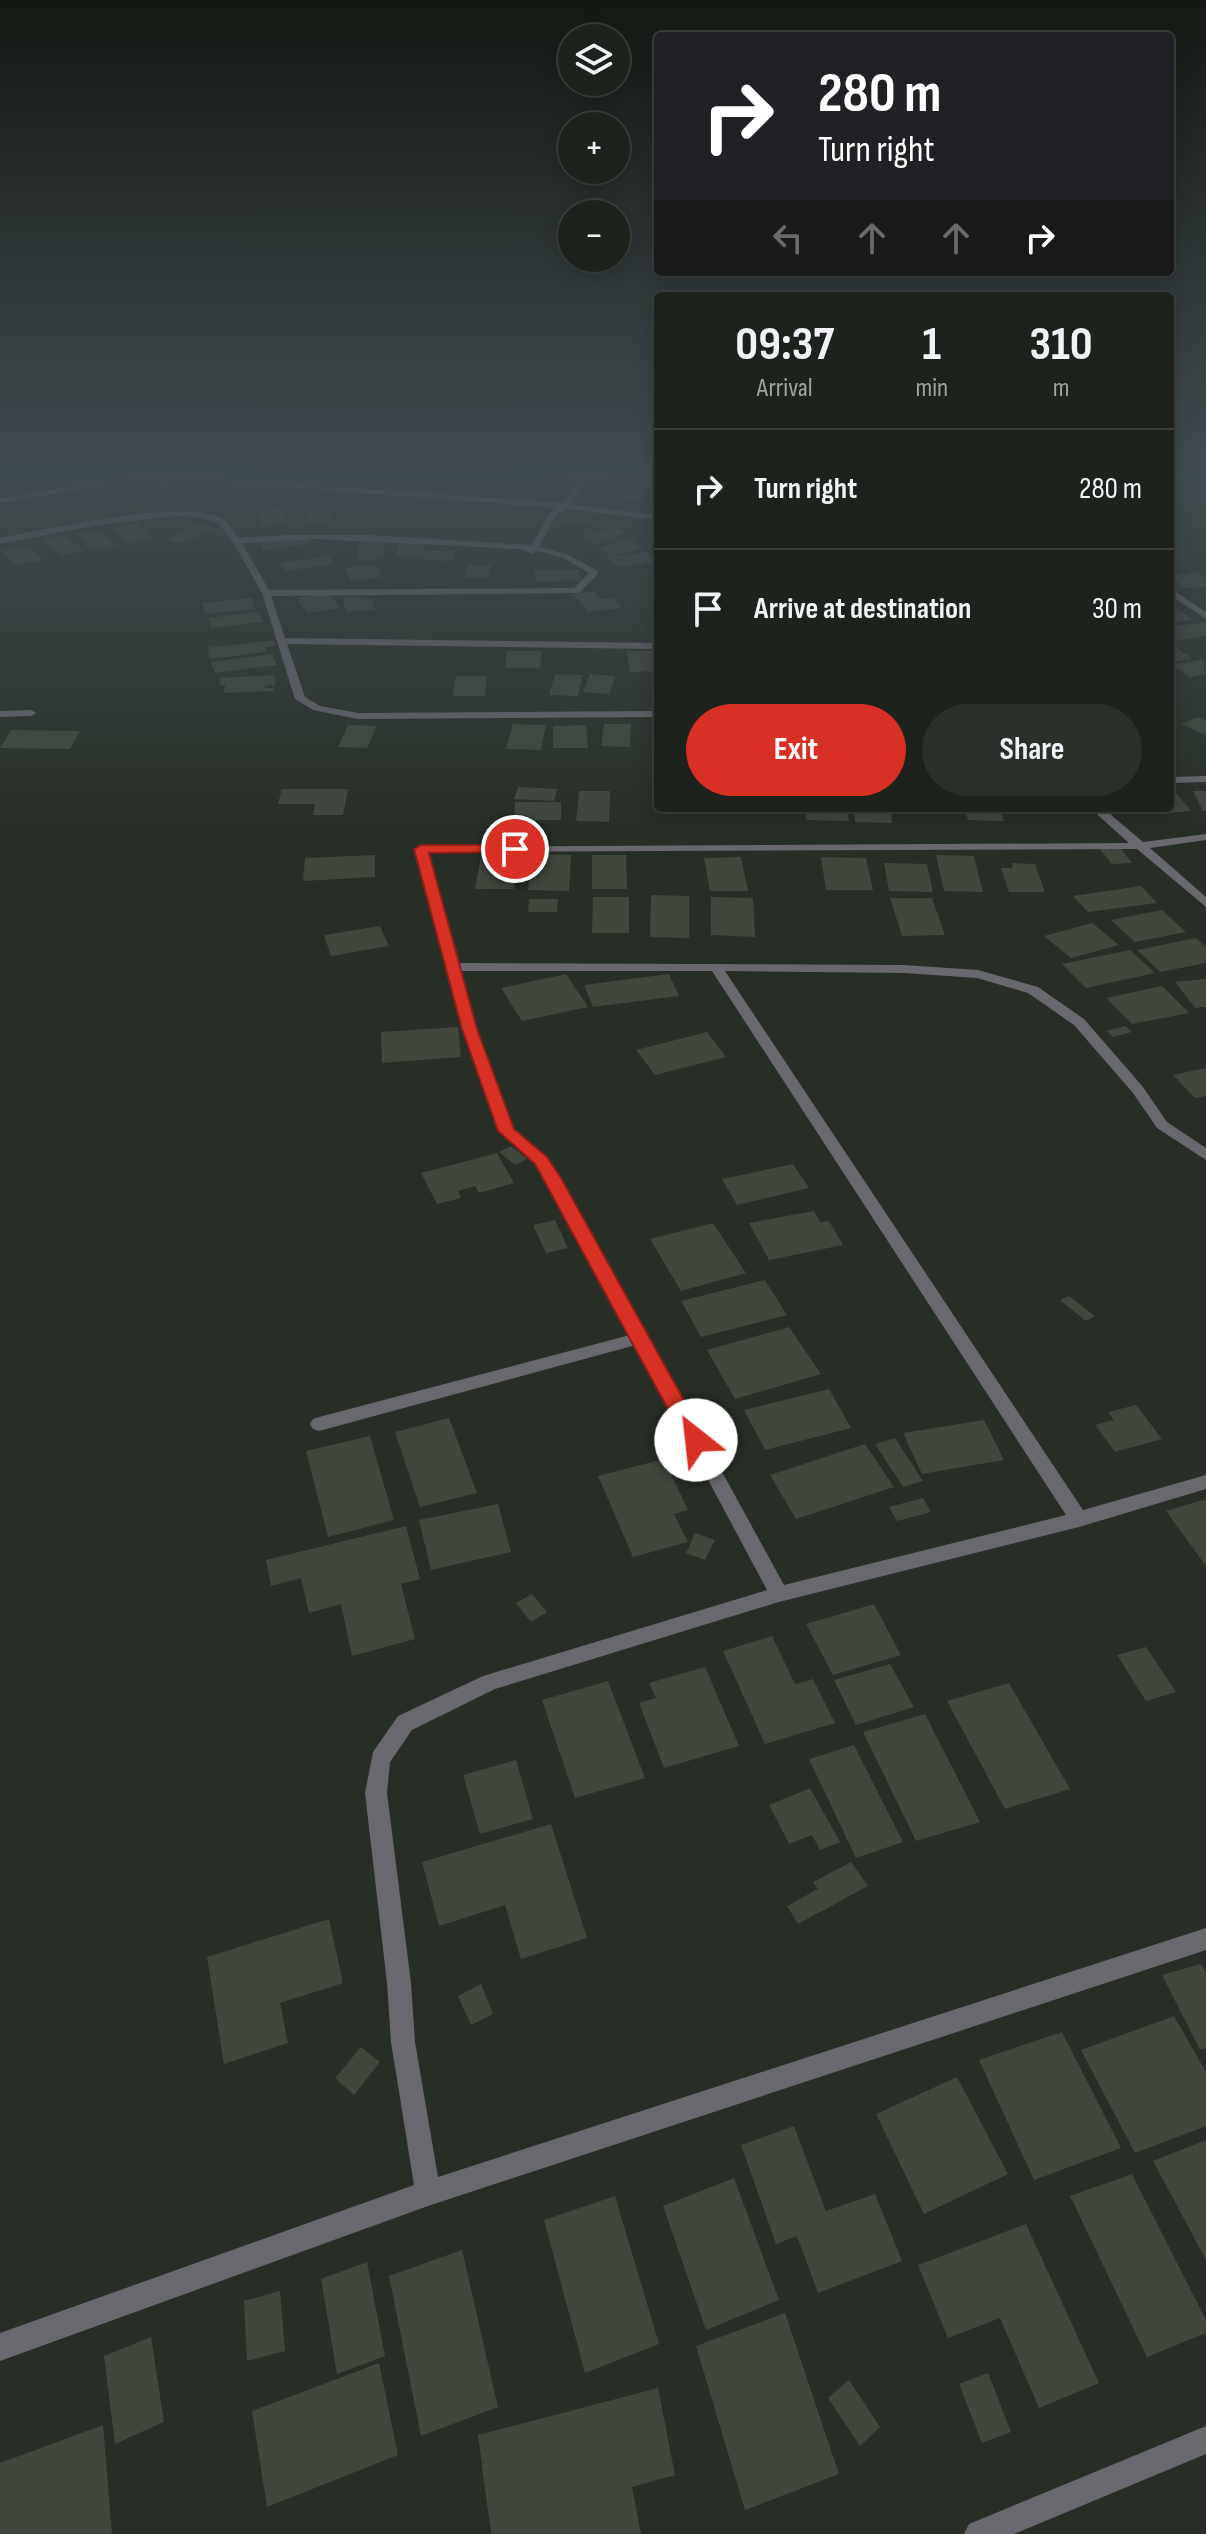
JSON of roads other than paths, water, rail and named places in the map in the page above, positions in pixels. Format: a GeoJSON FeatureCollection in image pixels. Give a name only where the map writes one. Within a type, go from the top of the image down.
{"type":"FeatureCollection","features":[{"type":"Feature","properties":{"kind":"street"},"geometry":{"type":"LineString","coordinates":[[266,594],[300,699],[317,708],[358,716],[654,714]]}},
{"type":"Feature","properties":{"kind":"street"},"geometry":{"type":"LineString","coordinates":[[1175,594],[1206,616]]}},
{"type":"Feature","properties":{"kind":"street"},"geometry":{"type":"LineString","coordinates":[[282,641],[654,646]]}},
{"type":"Feature","properties":{"kind":"street"},"geometry":{"type":"LineString","coordinates":[[0,714],[31,713]]}},
{"type":"Feature","properties":{"kind":"street"},"geometry":{"type":"LineString","coordinates":[[1174,780],[1206,779]]}},
{"type":"Feature","properties":{"kind":"street"},"geometry":{"type":"LineString","coordinates":[[1101,812],[1206,903]]}},
{"type":"Feature","properties":{"kind":"street"},"geometry":{"type":"LineString","coordinates":[[779,1594],[541,1161],[507,1131],[469,1029],[455,967],[421,849],[1140,846],[1206,837]]}},
{"type":"Feature","properties":{"kind":"street"},"geometry":{"type":"LineString","coordinates":[[455,967],[716,967],[978,974],[1033,990],[1079,1022],[1138,1090],[1162,1125],[1206,1155]]}},
{"type":"Feature","properties":{"kind":"street"},"geometry":{"type":"LineString","coordinates":[[716,967],[1079,1519]]}},
{"type":"Feature","properties":{"kind":"street"},"geometry":{"type":"LineString","coordinates":[[319,1424],[640,1338]]}},
{"type":"Feature","properties":{"kind":"street"},"geometry":{"type":"LineString","coordinates":[[428,2193],[403,2042],[399,1983],[377,1807],[380,1759],[405,1723],[490,1682],[779,1594],[1079,1519],[1206,1482]]}},
{"type":"Feature","properties":{"kind":"street"},"geometry":{"type":"LineString","coordinates":[[0,2347],[428,2193],[1206,1939]]}},
{"type":"Feature","properties":{"kind":"street"},"geometry":{"type":"LineString","coordinates":[[979,2534],[1206,2440]]}}]}
